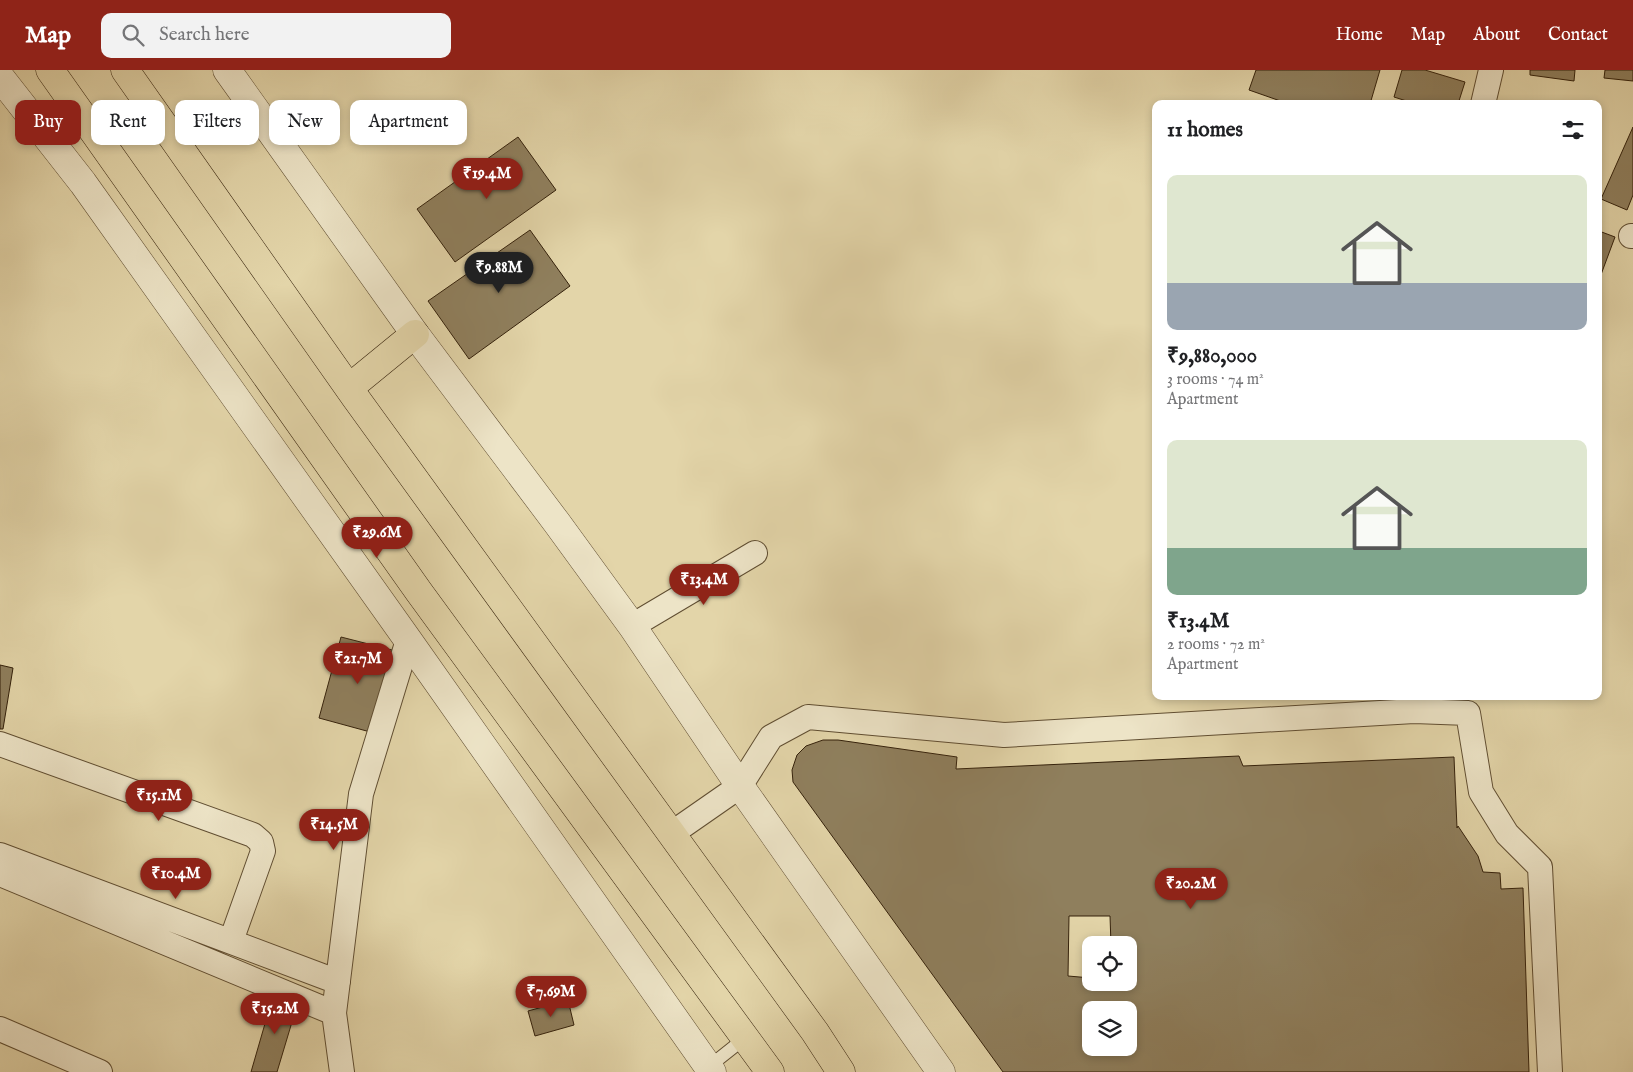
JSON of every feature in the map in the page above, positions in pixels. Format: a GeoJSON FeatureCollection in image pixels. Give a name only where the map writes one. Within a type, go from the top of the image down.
{"type":"FeatureCollection","features":[{"type":"Feature","properties":{"kind":"main road"},"geometry":{"type":"LineString","coordinates":[[50,70],[413,584],[770,1072]]}},
{"type":"Feature","properties":{"kind":"main road"},"geometry":{"type":"LineString","coordinates":[[125,70],[349,388],[815,1032],[841,1072]]}},
{"type":"Feature","properties":{"kind":"main road"},"geometry":{"type":"LineString","coordinates":[[349,388],[416,334]]}},
{"type":"Feature","properties":{"kind":"street"},"geometry":{"type":"LineString","coordinates":[[227,70],[416,334],[632,626],[740,786],[942,1072]]}},
{"type":"Feature","properties":{"kind":"street"},"geometry":{"type":"LineString","coordinates":[[1484,100],[1491,70]]}},
{"type":"Feature","properties":{"kind":"street"},"geometry":{"type":"LineString","coordinates":[[0,77],[83,183],[408,640],[708,1070]]}},
{"type":"Feature","properties":{"kind":"street"},"geometry":{"type":"LineString","coordinates":[[632,626],[755,553]]}},
{"type":"Feature","properties":{"kind":"street"},"geometry":{"type":"LineString","coordinates":[[342,1072],[334,1013],[361,794],[408,640]]}},
{"type":"Feature","properties":{"kind":"street"},"geometry":{"type":"LineString","coordinates":[[670,834],[740,786],[771,738],[808,717],[1004,735],[1414,711],[1468,713],[1481,792],[1507,834],[1540,866],[1550,1072]]}},
{"type":"Feature","properties":{"kind":"street"},"geometry":{"type":"LineString","coordinates":[[0,744],[253,835],[260,842],[263,851],[231,941]]}},
{"type":"Feature","properties":{"kind":"street"},"geometry":{"type":"LineString","coordinates":[[0,855],[338,982]]}},
{"type":"Feature","properties":{"kind":"street"},"geometry":{"type":"LineString","coordinates":[[0,874],[334,1013]]}},
{"type":"Feature","properties":{"kind":"street"},"geometry":{"type":"LineString","coordinates":[[0,1029],[100,1072]]}},
{"type":"Feature","properties":{"kind":"lane"},"geometry":{"type":"LineString","coordinates":[[708,1070],[745,1038]]}},
{"type":"Feature","properties":{"kind":"building"},"geometry":{"type":"Polygon","coordinates":[[[1256,70],[1380,70],[1371,100],[1278,100],[1249,90],[1256,70]]]}},
{"type":"Feature","properties":{"kind":"building"},"geometry":{"type":"Polygon","coordinates":[[[1402,70],[1425,70],[1465,82],[1459,100],[1403,100],[1394,97],[1402,70]]]}},
{"type":"Feature","properties":{"kind":"building"},"geometry":{"type":"Polygon","coordinates":[[[1530,70],[1575,70],[1574,81],[1530,75],[1530,70]]]}},
{"type":"Feature","properties":{"kind":"building"},"geometry":{"type":"Polygon","coordinates":[[[1605,70],[1633,70],[1633,81],[1604,78],[1605,70]]]}},
{"type":"Feature","properties":{"kind":"building"},"geometry":{"type":"Polygon","coordinates":[[[1633,127],[1633,195],[1627,210],[1602,199],[1633,127]]]}},
{"type":"Feature","properties":{"kind":"building"},"geometry":{"type":"Polygon","coordinates":[[[518,137],[556,190],[455,262],[417,209],[518,137]]]}},
{"type":"Feature","properties":{"kind":"building"},"geometry":{"type":"Polygon","coordinates":[[[530,230],[570,286],[469,359],[428,301],[530,230]]]}},
{"type":"Feature","properties":{"kind":"building"},"geometry":{"type":"Polygon","coordinates":[[[1602,232],[1615,237],[1602,272],[1602,232]]]}},
{"type":"Feature","properties":{"kind":"building"},"geometry":{"type":"Polygon","coordinates":[[[341,637],[396,651],[374,733],[319,718],[341,637]]]}},
{"type":"Feature","properties":{"kind":"building"},"geometry":{"type":"Polygon","coordinates":[[[0,665],[13,668],[3,729],[0,729],[0,665]]]}},
{"type":"Feature","properties":{"kind":"building"},"geometry":{"type":"Polygon","coordinates":[[[823,740],[838,740],[957,757],[956,769],[1239,756],[1243,766],[1454,757],[1457,828],[1458,826],[1478,856],[1483,872],[1500,873],[1501,889],[1523,888],[1529,1072],[1003,1072],[793,782],[792,770],[797,755],[806,746],[823,740]]]}},
{"type":"Feature","properties":{"kind":"building"},"geometry":{"type":"Polygon","coordinates":[[[1069,916],[1110,916],[1111,936],[1082,936],[1082,977],[1068,976],[1069,916]]]}},
{"type":"Feature","properties":{"kind":"building"},"geometry":{"type":"Polygon","coordinates":[[[273,996],[298,1002],[277,1072],[251,1072],[273,996]]]}},
{"type":"Feature","properties":{"kind":"building"},"geometry":{"type":"Polygon","coordinates":[[[568,1000],[574,1025],[535,1036],[528,1011],[568,1000]]]}}]}
